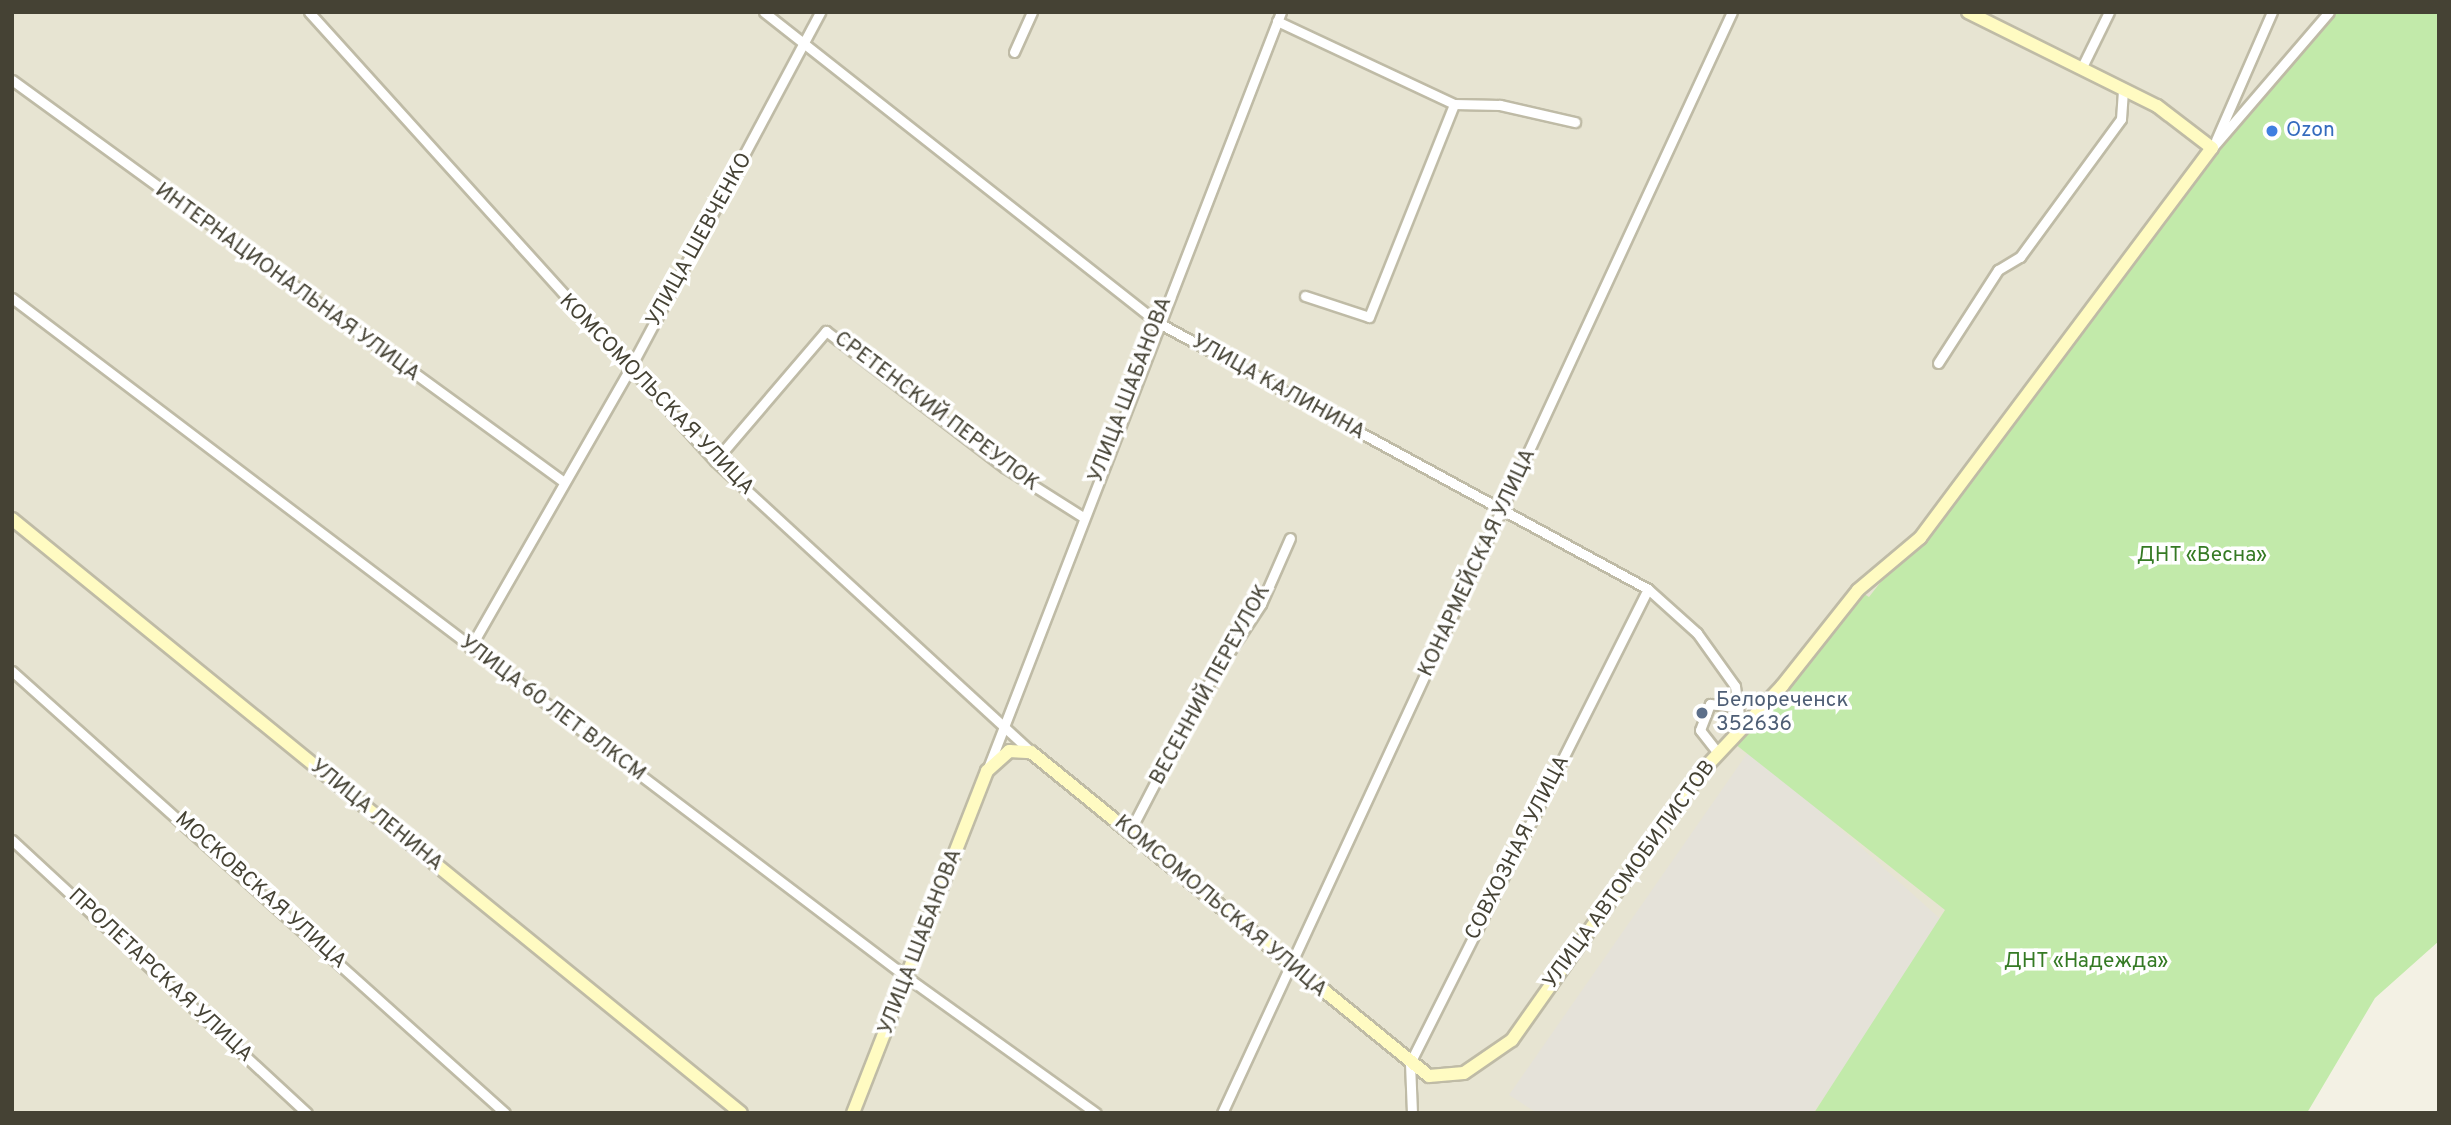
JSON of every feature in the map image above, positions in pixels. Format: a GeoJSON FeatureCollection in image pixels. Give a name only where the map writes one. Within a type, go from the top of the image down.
{"type":"FeatureCollection","features":[{"type":"Feature","properties":{"kind":"street","name":"КОМСОМОЛЬСКАЯ УЛИЦА"},"geometry":{"type":"LineString","coordinates":[[309,12],[628,372],[715,461],[1001,728],[1130,831],[1409,1063]]}},
{"type":"Feature","properties":{"kind":"street","name":"УЛИЦА КАЛИНИНА"},"geometry":{"type":"LineString","coordinates":[[764,12],[1157,322],[1648,589],[1697,632],[1735,686],[1741,729]]}},
{"type":"Feature","properties":{"kind":"street","name":"УЛИЦА ШЕВЧЕНКО"},"geometry":{"type":"LineString","coordinates":[[470,648],[628,372],[805,47],[820,12]]}},
{"type":"Feature","properties":{"kind":"street"},"geometry":{"type":"LineString","coordinates":[[1014,52],[1032,12]]}},
{"type":"Feature","properties":{"kind":"street","name":"КОНАРМЕЙСКАЯ УЛИЦА"},"geometry":{"type":"LineString","coordinates":[[1222,1113],[1732,12]]}},
{"type":"Feature","properties":{"kind":"street"},"geometry":{"type":"LineString","coordinates":[[1968,12],[2123,88],[2212,148]]}},
{"type":"Feature","properties":{"kind":"street"},"geometry":{"type":"LineString","coordinates":[[2082,67],[2109,12]]}},
{"type":"Feature","properties":{"kind":"street"},"geometry":{"type":"LineString","coordinates":[[2212,148],[2272,12]]}},
{"type":"Feature","properties":{"kind":"street"},"geometry":{"type":"LineString","coordinates":[[2212,148],[2329,12]]}},
{"type":"Feature","properties":{"kind":"street"},"geometry":{"type":"LineString","coordinates":[[1279,17],[1454,104],[1500,105],[1575,122]]}},
{"type":"Feature","properties":{"kind":"street","name":"УЛИЦА ШАБАНОВА"},"geometry":{"type":"LineString","coordinates":[[853,1113],[988,771],[1001,728],[1157,322],[1279,17]]}},
{"type":"Feature","properties":{"kind":"street","name":"ИНТЕРНАЦИОНАЛЬНАЯ УЛИЦА"},"geometry":{"type":"LineString","coordinates":[[12,80],[564,482]]}},
{"type":"Feature","properties":{"kind":"street"},"geometry":{"type":"LineString","coordinates":[[1938,363],[1998,270],[2020,257],[2121,118],[2123,88]]}},
{"type":"Feature","properties":{"kind":"street"},"geometry":{"type":"LineString","coordinates":[[1305,296],[1369,317],[1454,104]]}},
{"type":"Feature","properties":{"kind":"street","name":"УЛИЦА АВТОМОБИЛИСТОВ"},"geometry":{"type":"LineString","coordinates":[[1409,1063],[1429,1076],[1464,1073],[1512,1040],[1718,753],[1858,590],[1920,538],[2212,148]]}},
{"type":"Feature","properties":{"kind":"street","name":"УЛИЦА 60 ЛЕТ ВЛКСМ"},"geometry":{"type":"LineString","coordinates":[[12,298],[908,978],[1096,1113]]}},
{"type":"Feature","properties":{"kind":"street","name":"СРЕТЕНСКИЙ ПЕРЕУЛОК"},"geometry":{"type":"LineString","coordinates":[[715,461],[827,331],[1004,467],[1083,517]]}},
{"type":"Feature","properties":{"kind":"street","name":"УЛИЦА ЛЕНИНА"},"geometry":{"type":"LineString","coordinates":[[12,519],[741,1113]]}},
{"type":"Feature","properties":{"kind":"street","name":"ВЕСЕННИЙ ПЕРЕУЛОК"},"geometry":{"type":"LineString","coordinates":[[1130,831],[1199,698],[1261,604],[1290,538]]}},
{"type":"Feature","properties":{"kind":"street","name":"СОВХОЗНАЯ УЛИЦА"},"geometry":{"type":"LineString","coordinates":[[1409,1063],[1648,589]]}},
{"type":"Feature","properties":{"kind":"street","name":"МОСКОВСКАЯ УЛИЦА"},"geometry":{"type":"LineString","coordinates":[[12,671],[505,1113]]}},
{"type":"Feature","properties":{"kind":"street"},"geometry":{"type":"LineString","coordinates":[[1718,753],[1700,730],[1710,704],[1736,707]]}},
{"type":"Feature","properties":{"kind":"street","name":"УЛИЦА ШАБАНОВА"},"geometry":{"type":"LineString","coordinates":[[988,771],[1009,751],[1031,752]]}},
{"type":"Feature","properties":{"kind":"street","name":"ПРОЛЕТАРСКАЯ УЛИЦА"},"geometry":{"type":"LineString","coordinates":[[12,840],[307,1113]]}},
{"type":"Feature","properties":{"kind":"street"},"geometry":{"type":"LineString","coordinates":[[1409,1063],[1412,1113]]}},
{"type":"Feature","properties":{"kind":"shaded area"},"geometry":{"type":"Polygon","coordinates":[[[12,12],[2439,12],[2439,930],[2306,1069],[2284,1113],[12,1113],[12,12]]]}},
{"type":"Feature","properties":{"kind":"shaded area"},"geometry":{"type":"Polygon","coordinates":[[[1751,748],[1947,925],[1813,1113],[1537,1113],[1509,1095],[1751,748]]]}},
{"type":"Feature","properties":{"kind":"green space"},"geometry":{"type":"Polygon","coordinates":[[[2325,12],[2439,12],[2439,941],[2375,998],[2307,1113],[1814,1113],[1945,910],[1735,744],[1861,592],[1869,597],[2325,12]]]}},
{"type":"Feature","properties":{"kind":"place","name":"Ozon"},"geometry":{"type":"Point","coordinates":[2272,131]}},
{"type":"Feature","properties":{"kind":"place","name":"Белореченск 352636"},"geometry":{"type":"Point","coordinates":[1702,713]}},
{"type":"Feature","properties":{"kind":"park label","name":"ДНТ «Весна»"},"geometry":{"type":"Point","coordinates":[2202,556]}},
{"type":"Feature","properties":{"kind":"park label","name":"ДНТ «Надежда»"},"geometry":{"type":"Point","coordinates":[2086,962]}}]}
